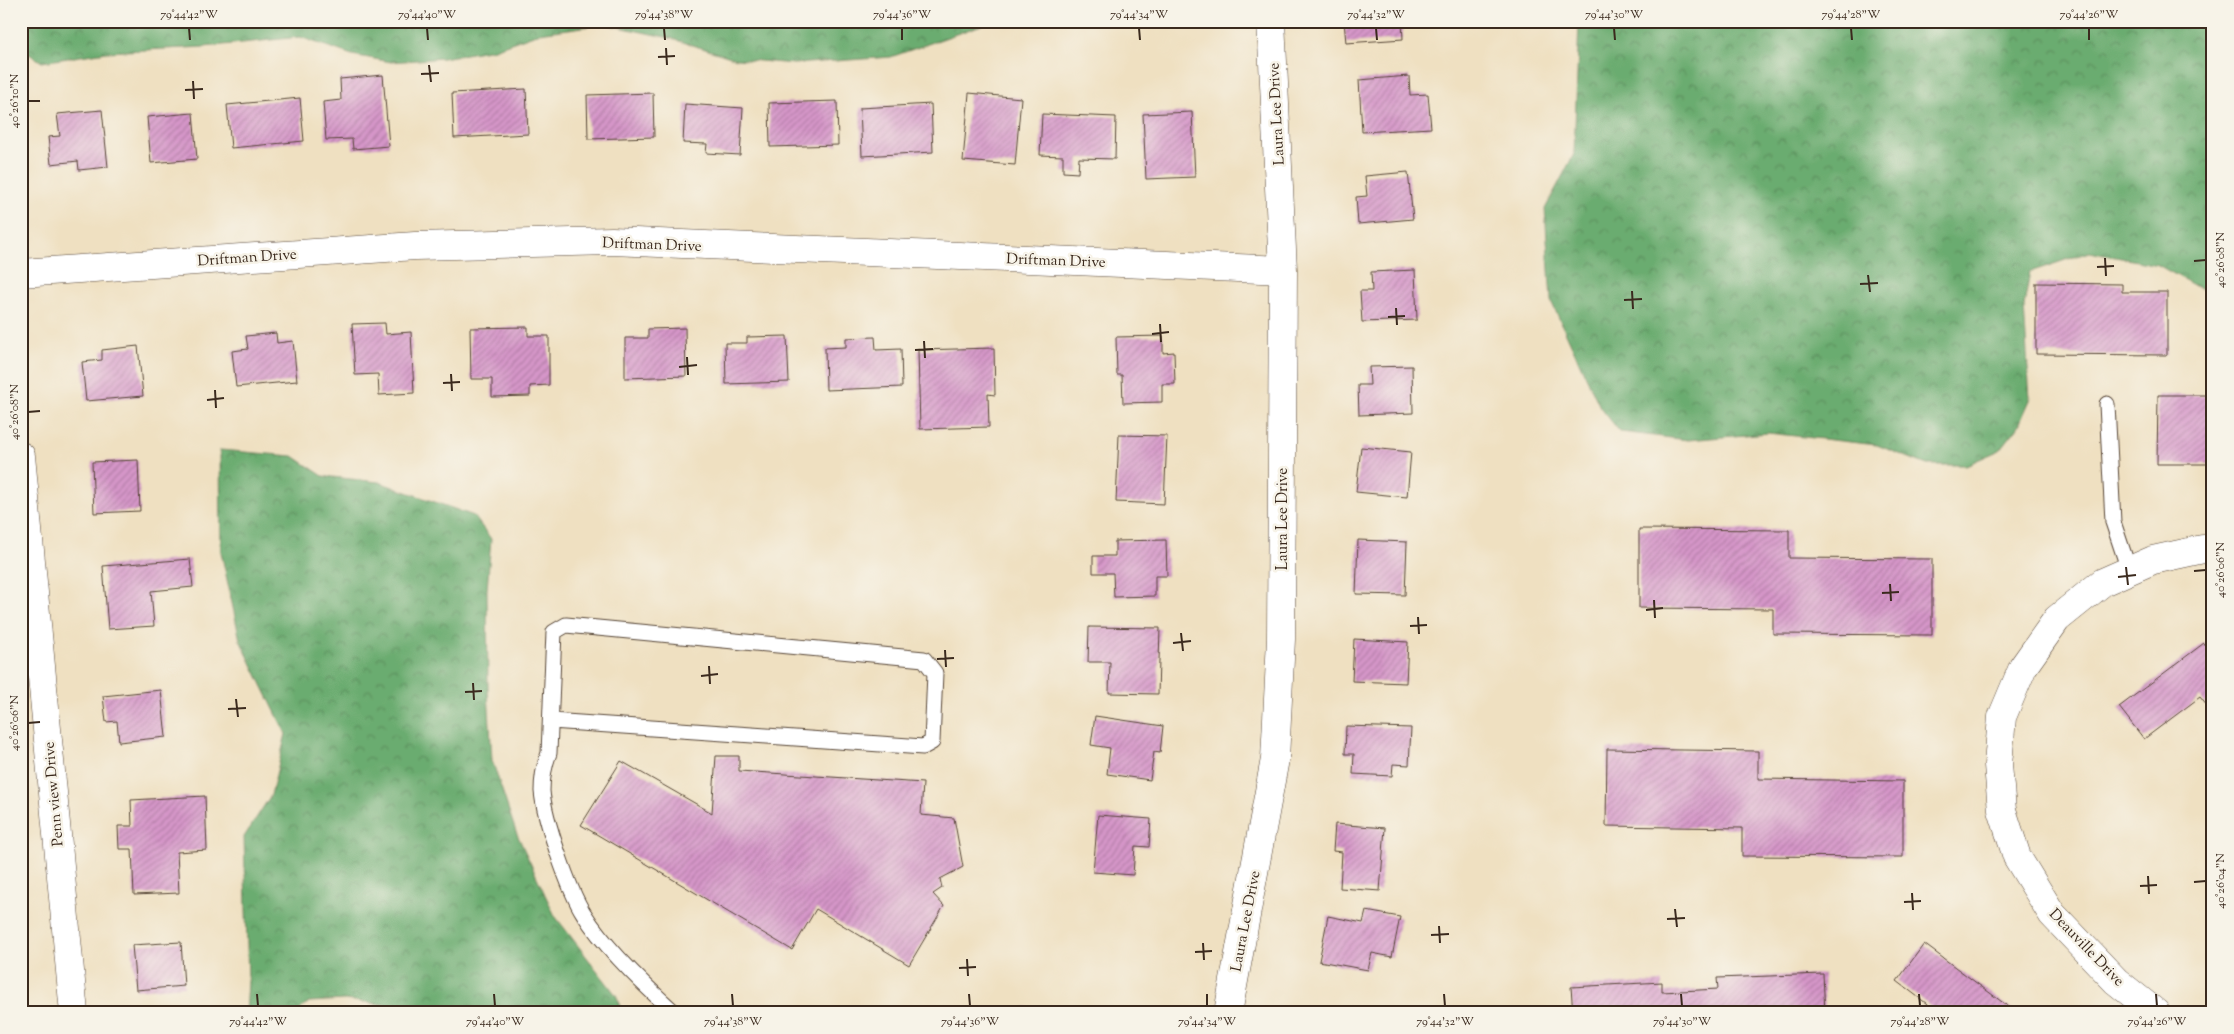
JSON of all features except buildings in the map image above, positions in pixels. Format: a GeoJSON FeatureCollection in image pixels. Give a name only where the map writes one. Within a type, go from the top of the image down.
{"type":"FeatureCollection","features":[{"type":"Feature","properties":{"kind":"street","name":"Laura Lee Drive"},"geometry":{"type":"LineString","coordinates":[[1228,1013],[1275,759],[1281,639],[1283,270],[1271,21]]}},
{"type":"Feature","properties":{"kind":"street","name":"Driftman Drive"},"geometry":{"type":"LineString","coordinates":[[21,273],[415,246],[612,241],[1283,270]]}},
{"type":"Feature","properties":{"kind":"street","name":"Penn view Drive"},"geometry":{"type":"LineString","coordinates":[[21,456],[74,1013]]}},
{"type":"Feature","properties":{"kind":"street","name":"Deauville Drive"},"geometry":{"type":"LineString","coordinates":[[2156,1013],[2116,980],[2052,914],[2016,857],[2002,810],[1998,765],[2002,717],[2023,667],[2057,619],[2103,582],[2153,560],[2203,550],[2213,550]]}},
{"type":"Feature","properties":{"kind":"lane"},"geometry":{"type":"LineString","coordinates":[[2107,404],[2113,522],[2129,570]]}},
{"type":"Feature","properties":{"kind":"lane"},"geometry":{"type":"LineString","coordinates":[[551,721],[924,747],[932,742],[935,673],[924,659],[566,625],[554,632],[549,753],[543,767],[542,792],[550,827],[570,884],[583,913],[644,985],[674,1013]]}},
{"type":"Feature","properties":{"kind":"green space"},"geometry":{"type":"Polygon","coordinates":[[[21,21],[993,21],[891,57],[794,64],[737,59],[670,38],[605,24],[539,33],[494,49],[443,58],[391,62],[352,55],[300,37],[204,47],[106,52],[42,62],[21,49],[21,21]]]}},
{"type":"Feature","properties":{"kind":"green space"},"geometry":{"type":"Polygon","coordinates":[[[1579,21],[2213,21],[2213,296],[2158,265],[2089,252],[2030,272],[2024,306],[2030,400],[2018,427],[2000,450],[1966,465],[1927,465],[1877,445],[1768,433],[1688,440],[1620,432],[1600,407],[1551,301],[1545,209],[1574,154],[1579,21]]]}},
{"type":"Feature","properties":{"kind":"green space"},"geometry":{"type":"Polygon","coordinates":[[[220,450],[293,456],[323,476],[379,482],[474,516],[491,539],[487,590],[488,692],[492,760],[516,832],[555,916],[616,995],[624,1013],[403,1013],[388,1005],[345,1000],[309,1002],[296,1013],[246,1013],[248,981],[244,837],[271,795],[286,734],[240,640],[221,552],[220,450]]]}}]}
